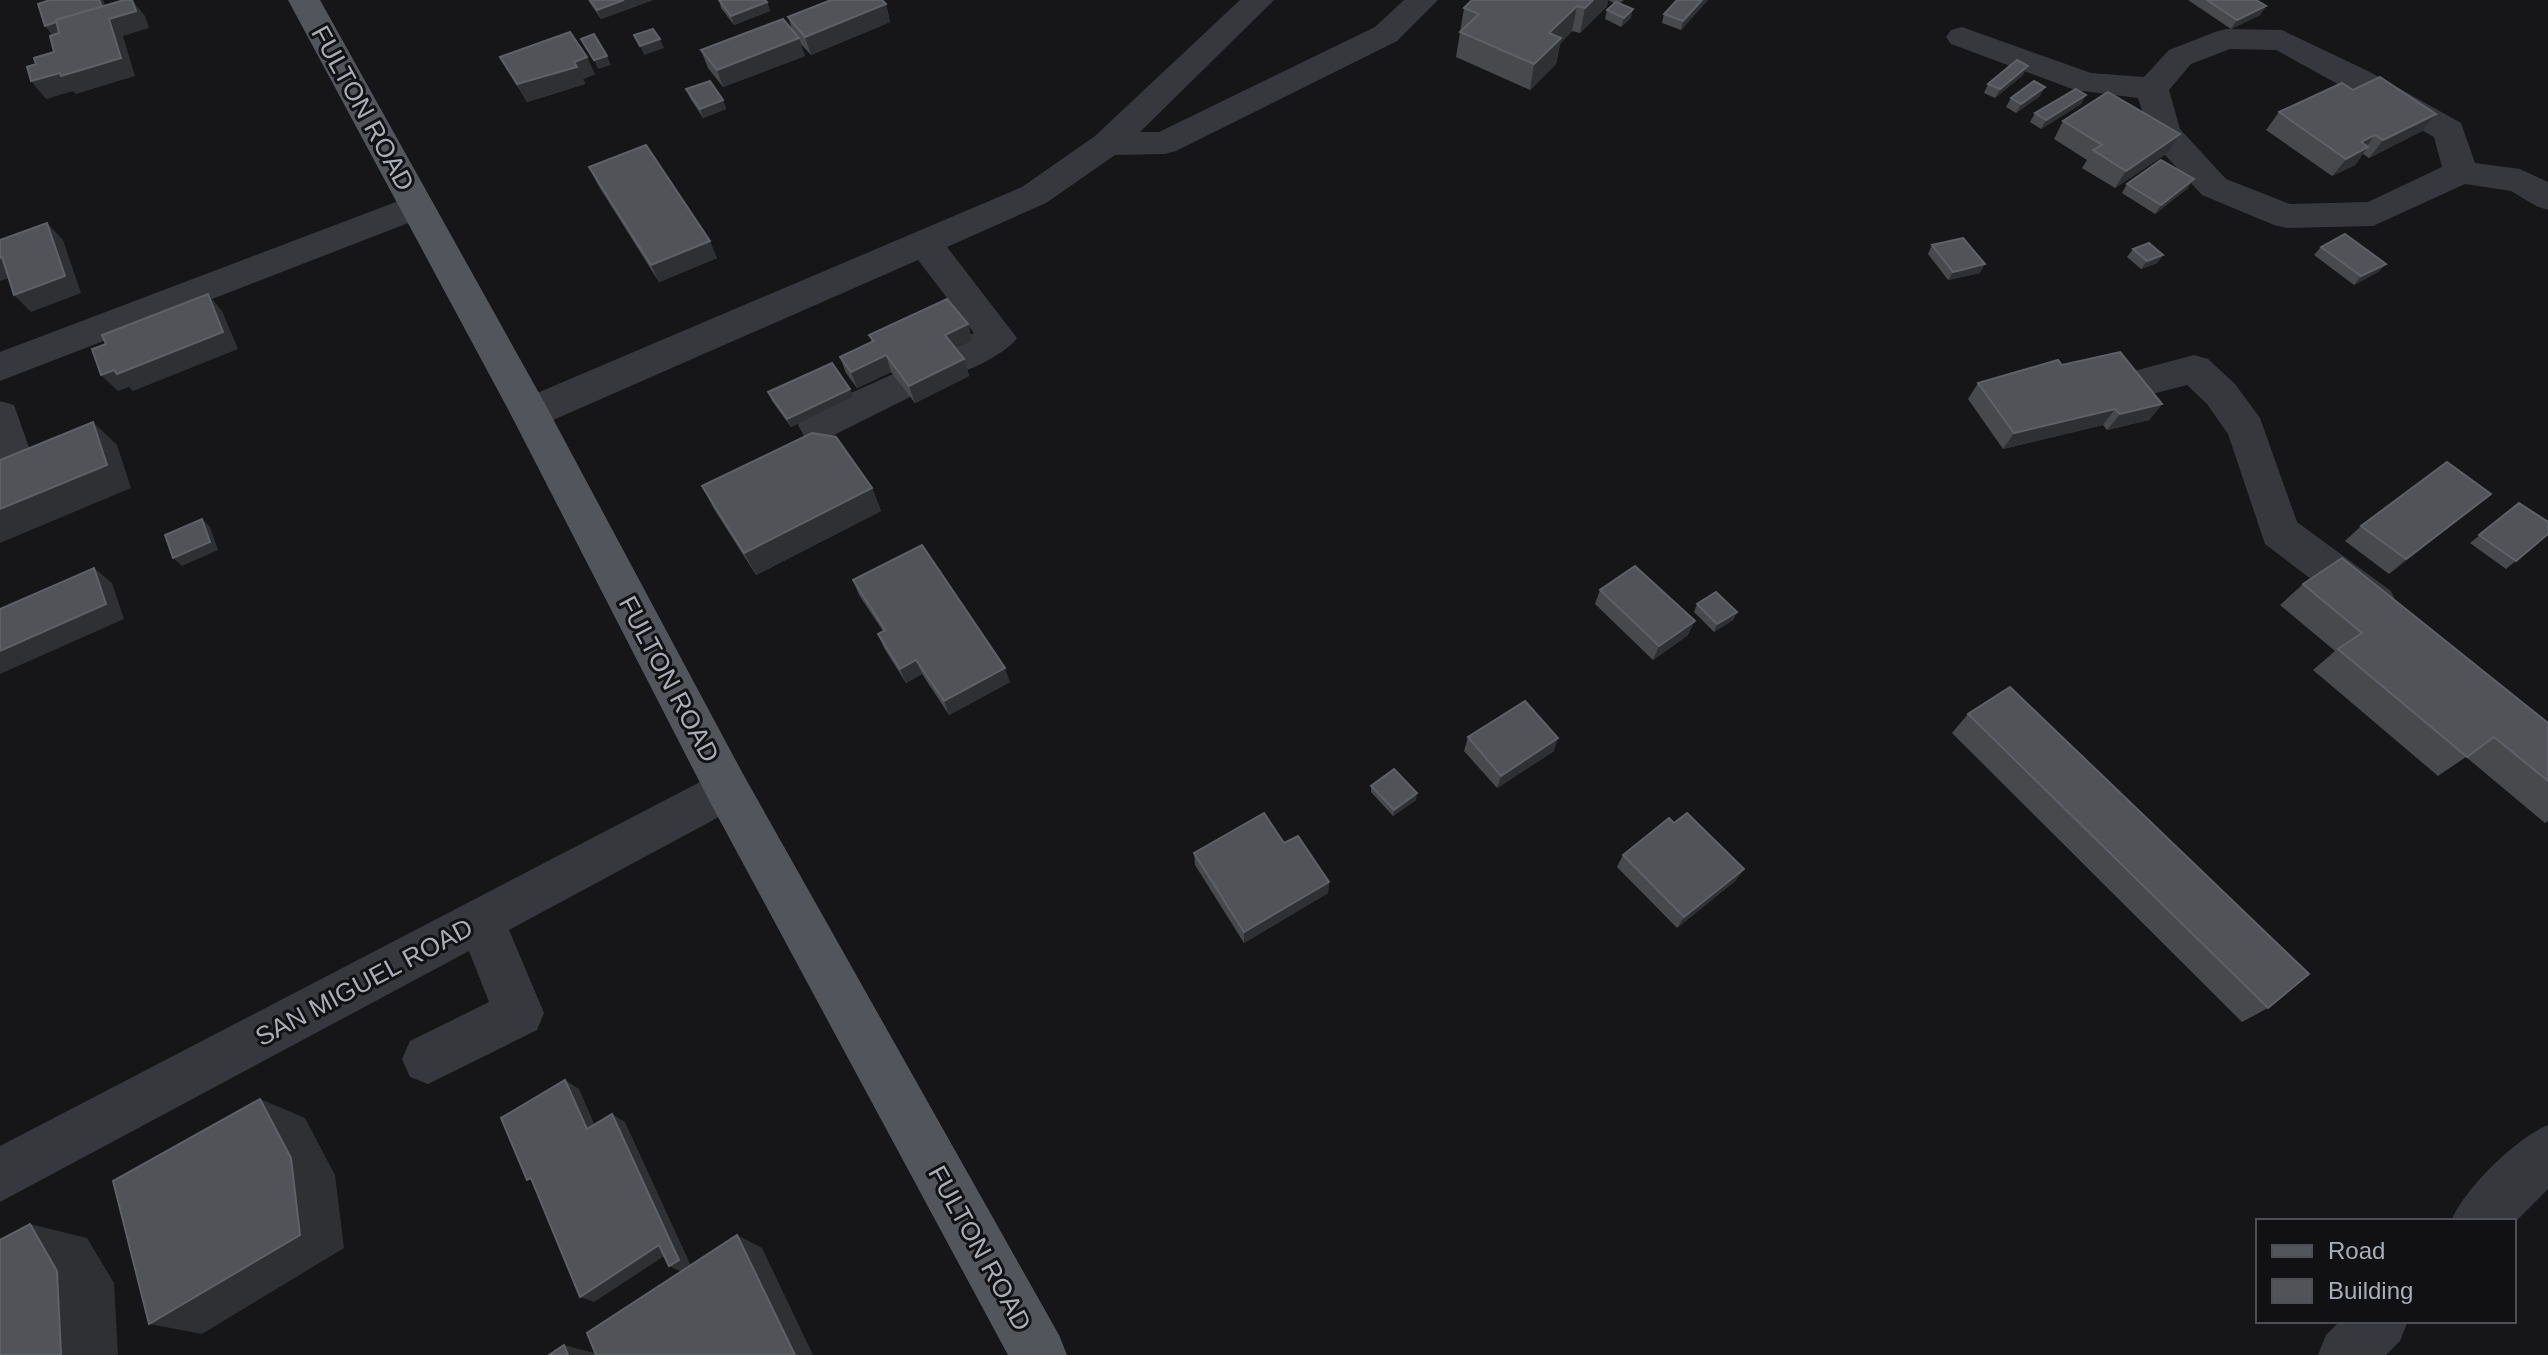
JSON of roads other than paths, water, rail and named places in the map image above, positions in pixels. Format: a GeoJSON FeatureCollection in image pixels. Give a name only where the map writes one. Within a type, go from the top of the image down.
{"type":"FeatureCollection","features":[{"type":"Feature","properties":{"kind":"main road","name":"FULTON ROAD"},"geometry":{"type":"LineString","coordinates":[[304,0],[530,413],[727,789],[1039,1355]]}},
{"type":"Feature","properties":{"kind":"street"},"geometry":{"type":"LineString","coordinates":[[530,413],[1034,195],[1107,144],[1258,0]]}},
{"type":"Feature","properties":{"kind":"street"},"geometry":{"type":"LineString","coordinates":[[1107,144],[1164,143],[1386,34],[1422,0]]}},
{"type":"Feature","properties":{"kind":"street"},"geometry":{"type":"LineString","coordinates":[[1962,37],[2087,83],[2152,88]]}},
{"type":"Feature","properties":{"kind":"street"},"geometry":{"type":"LineString","coordinates":[[2152,88],[2180,57],[2226,39],[2282,40],[2449,131],[2461,172]]}},
{"type":"Feature","properties":{"kind":"street"},"geometry":{"type":"LineString","coordinates":[[2152,88],[2164,133],[2214,187],[2287,216],[2373,214],[2461,172],[2520,181],[2548,198]]}},
{"type":"Feature","properties":{"kind":"street"},"geometry":{"type":"LineString","coordinates":[[0,367],[417,206]]}},
{"type":"Feature","properties":{"kind":"street"},"geometry":{"type":"LineString","coordinates":[[924,242],[998,338],[955,359]]}},
{"type":"Feature","properties":{"kind":"street"},"geometry":{"type":"LineString","coordinates":[[2148,381],[2194,369],[2221,394],[2246,429],[2280,532],[2408,628]]}},
{"type":"Feature","properties":{"kind":"street"},"geometry":{"type":"LineString","coordinates":[[818,425],[900,385]]}},
{"type":"Feature","properties":{"kind":"street"},"geometry":{"type":"LineString","coordinates":[[0,416],[12,456]]}},
{"type":"Feature","properties":{"kind":"street","name":"SAN MIGUEL ROAD"},"geometry":{"type":"LineString","coordinates":[[0,1175],[727,789]]}},
{"type":"Feature","properties":{"kind":"street"},"geometry":{"type":"LineString","coordinates":[[428,1059],[519,1013],[481,920]]}},
{"type":"Feature","properties":{"kind":"street"},"geometry":{"type":"LineString","coordinates":[[2480,1219],[2548,1151]]}},
{"type":"Feature","properties":{"kind":"street"},"geometry":{"type":"LineString","coordinates":[[2346,1355],[2378,1323]]}}]}
